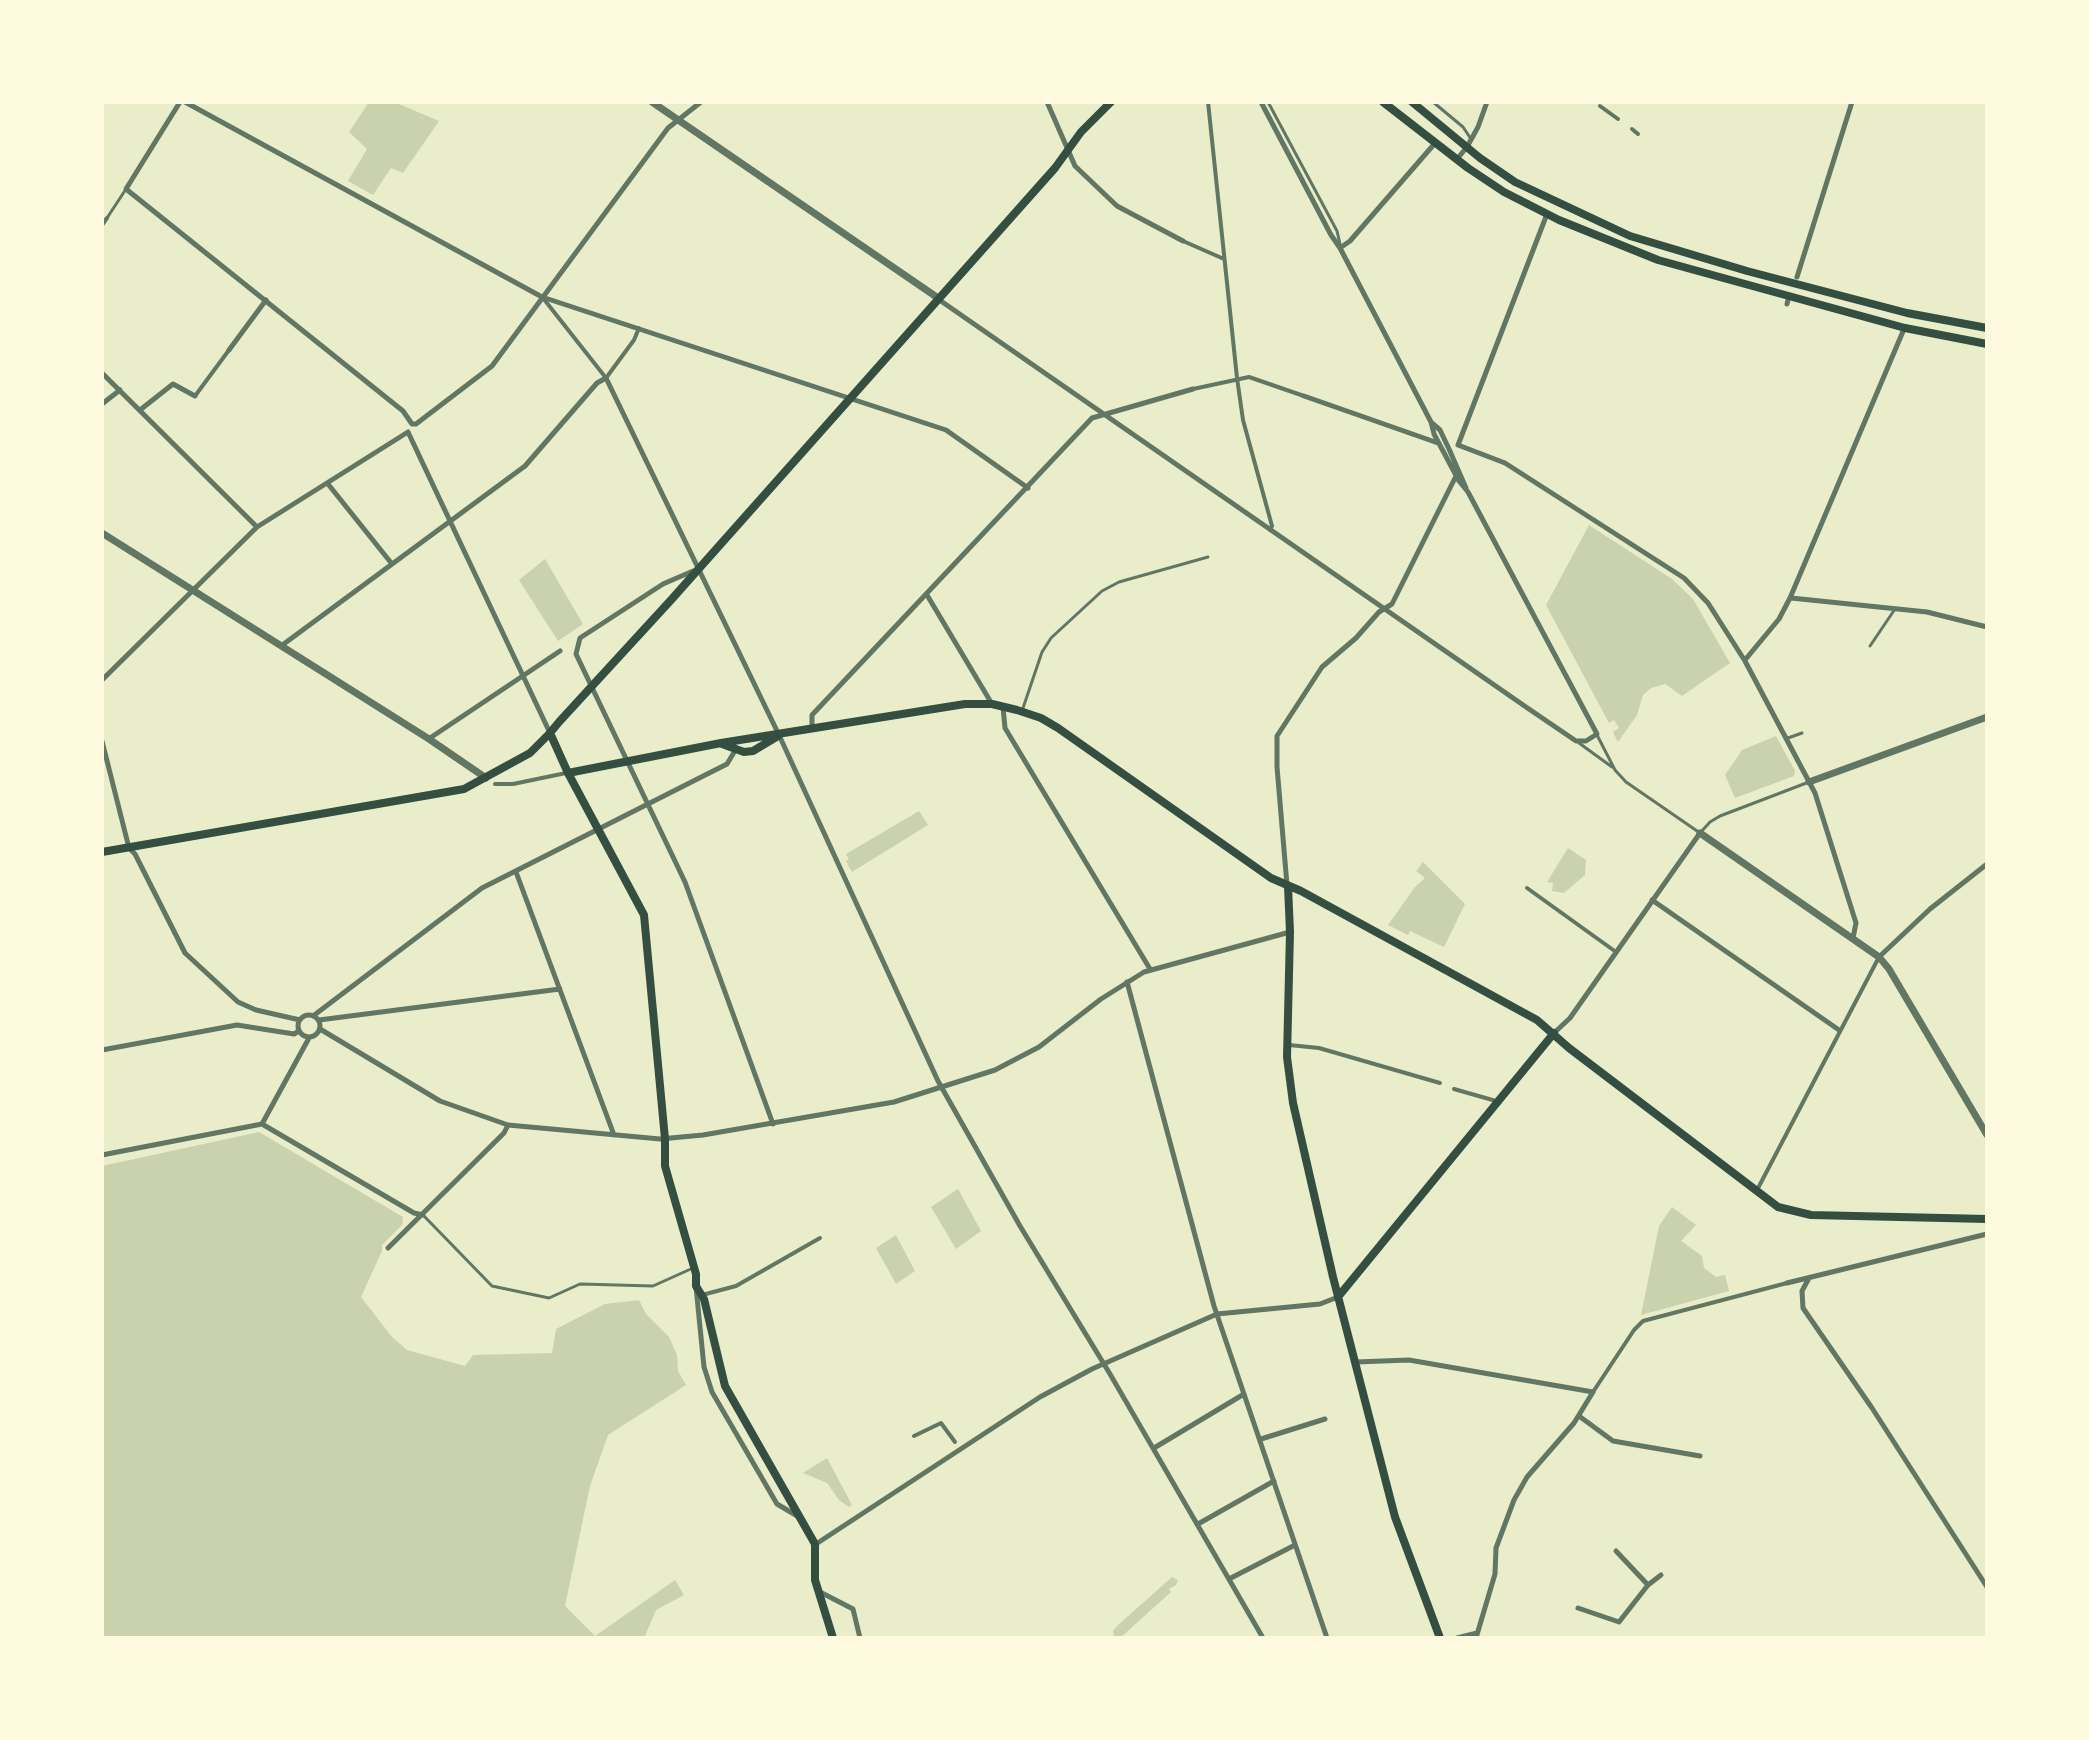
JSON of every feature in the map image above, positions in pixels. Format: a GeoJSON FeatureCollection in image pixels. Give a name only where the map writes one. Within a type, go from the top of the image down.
{"type":"FeatureCollection","features":[{"type":"Feature","properties":{"kind":"main road"},"geometry":{"type":"LineString","coordinates":[[102,852],[461,790],[530,753],[700,568],[1068,152],[1081,132],[1111,102]]}},
{"type":"Feature","properties":{"kind":"main road"},"geometry":{"type":"LineString","coordinates":[[1383,102],[1504,192],[1547,214],[1658,260],[1788,300],[1986,348]]}},
{"type":"Feature","properties":{"kind":"main road"},"geometry":{"type":"LineString","coordinates":[[1412,102],[1469,143],[1515,182],[1630,236],[1907,313],[1987,328]]}},
{"type":"Feature","properties":{"kind":"main road"},"geometry":{"type":"LineString","coordinates":[[568,773],[721,743],[753,751],[779,735],[965,704],[992,704],[1022,711],[1058,728],[1271,878],[1301,891],[1537,1020],[1756,1192],[1786,1211],[1811,1215],[1987,1219]]}},
{"type":"Feature","properties":{"kind":"main road"},"geometry":{"type":"LineString","coordinates":[[550,733],[644,915],[665,1166],[694,1268],[696,1286],[702,1295],[725,1386],[815,1544],[813,1570],[833,1638]]}},
{"type":"Feature","properties":{"kind":"main road"},"geometry":{"type":"LineString","coordinates":[[1288,886],[1287,1045],[1293,1103],[1338,1297],[1395,1517],[1440,1638]]}},
{"type":"Feature","properties":{"kind":"main road"},"geometry":{"type":"LineString","coordinates":[[1338,1297],[1554,1033]]}},
{"type":"Feature","properties":{"kind":"street"},"geometry":{"type":"LineString","coordinates":[[701,102],[668,128],[542,297],[487,371],[419,423],[412,424],[403,411],[126,189],[182,102],[542,297],[946,430],[1028,488]]}},
{"type":"Feature","properties":{"kind":"street"},"geometry":{"type":"LineString","coordinates":[[652,102],[1576,741],[1586,741],[1597,734],[1466,489],[1440,430],[1431,422]]}},
{"type":"Feature","properties":{"kind":"street"},"geometry":{"type":"LineString","coordinates":[[1047,102],[1075,166],[1117,206],[1224,259]]}},
{"type":"Feature","properties":{"kind":"street"},"geometry":{"type":"LineString","coordinates":[[1208,102],[1243,420],[1272,526],[1270,531]]}},
{"type":"Feature","properties":{"kind":"street"},"geometry":{"type":"LineString","coordinates":[[1261,102],[1466,489]]}},
{"type":"Feature","properties":{"kind":"street"},"geometry":{"type":"LineString","coordinates":[[1457,159],[1469,143],[1487,102]]}},
{"type":"Feature","properties":{"kind":"street"},"geometry":{"type":"LineString","coordinates":[[1797,277],[1852,102]]}},
{"type":"Feature","properties":{"kind":"street"},"geometry":{"type":"LineString","coordinates":[[1600,106],[1618,119]]}},
{"type":"Feature","properties":{"kind":"street"},"geometry":{"type":"LineString","coordinates":[[1632,129],[1638,134]]}},
{"type":"Feature","properties":{"kind":"street"},"geometry":{"type":"LineString","coordinates":[[1340,248],[1350,241],[1436,142]]}},
{"type":"Feature","properties":{"kind":"street"},"geometry":{"type":"LineString","coordinates":[[1458,445],[1547,214]]}},
{"type":"Feature","properties":{"kind":"street"},"geometry":{"type":"LineString","coordinates":[[102,225],[107,218]]}},
{"type":"Feature","properties":{"kind":"street"},"geometry":{"type":"LineString","coordinates":[[542,297],[606,378],[779,735],[942,1089],[1263,1638]]}},
{"type":"Feature","properties":{"kind":"street"},"geometry":{"type":"LineString","coordinates":[[140,410],[173,384],[195,396],[266,300]]}},
{"type":"Feature","properties":{"kind":"street"},"geometry":{"type":"LineString","coordinates":[[281,646],[525,466],[597,383],[606,378],[634,340],[639,328]]}},
{"type":"Feature","properties":{"kind":"street"},"geometry":{"type":"LineString","coordinates":[[1745,661],[1779,619],[1790,598],[1904,330]]}},
{"type":"Feature","properties":{"kind":"street"},"geometry":{"type":"LineString","coordinates":[[102,373],[257,527]]}},
{"type":"Feature","properties":{"kind":"street"},"geometry":{"type":"LineString","coordinates":[[812,729],[812,715],[1092,418],[1237,378],[1260,379],[1439,443]]}},
{"type":"Feature","properties":{"kind":"street"},"geometry":{"type":"LineString","coordinates":[[102,404],[120,390]]}},
{"type":"Feature","properties":{"kind":"street"},"geometry":{"type":"LineString","coordinates":[[102,680],[257,527],[408,432],[550,733]]}},
{"type":"Feature","properties":{"kind":"street"},"geometry":{"type":"LineString","coordinates":[[1449,449],[1458,445],[1505,463],[1684,578],[1708,603],[1745,661],[1809,782],[1856,923],[1853,938]]}},
{"type":"Feature","properties":{"kind":"street"},"geometry":{"type":"LineString","coordinates":[[1288,886],[1277,736],[1322,667],[1356,638],[1379,612],[1392,604],[1456,475]]}},
{"type":"Feature","properties":{"kind":"street"},"geometry":{"type":"LineString","coordinates":[[328,484],[392,564]]}},
{"type":"Feature","properties":{"kind":"street"},"geometry":{"type":"LineString","coordinates":[[102,533],[486,778]]}},
{"type":"Feature","properties":{"kind":"street"},"geometry":{"type":"LineString","coordinates":[[700,568],[663,584],[580,638],[576,654],[685,882],[773,1124]]}},
{"type":"Feature","properties":{"kind":"street"},"geometry":{"type":"LineString","coordinates":[[927,595],[992,704]]}},
{"type":"Feature","properties":{"kind":"street"},"geometry":{"type":"LineString","coordinates":[[1790,598],[1942,614],[1987,627]]}},
{"type":"Feature","properties":{"kind":"street"},"geometry":{"type":"LineString","coordinates":[[429,739],[560,651]]}},
{"type":"Feature","properties":{"kind":"street"},"geometry":{"type":"LineString","coordinates":[[1003,706],[1005,728],[1150,969]]}},
{"type":"Feature","properties":{"kind":"street"},"geometry":{"type":"LineString","coordinates":[[1809,782],[1987,717]]}},
{"type":"Feature","properties":{"kind":"street"},"geometry":{"type":"LineString","coordinates":[[102,741],[129,848],[135,854],[185,953],[238,1002],[256,1010],[300,1020],[306,1016],[316,1018],[560,989]]}},
{"type":"Feature","properties":{"kind":"street"},"geometry":{"type":"LineString","coordinates":[[316,1018],[482,888],[727,764],[737,745]]}},
{"type":"Feature","properties":{"kind":"street"},"geometry":{"type":"LineString","coordinates":[[495,784],[513,784],[568,773]]}},
{"type":"Feature","properties":{"kind":"street"},"geometry":{"type":"LineString","coordinates":[[1554,1033],[1570,1018],[1700,833],[1879,957],[1987,1135]]}},
{"type":"Feature","properties":{"kind":"street"},"geometry":{"type":"LineString","coordinates":[[1756,1192],[1879,957],[1930,909],[1987,864]]}},
{"type":"Feature","properties":{"kind":"street"},"geometry":{"type":"LineString","coordinates":[[516,872],[614,1135]]}},
{"type":"Feature","properties":{"kind":"street"},"geometry":{"type":"LineString","coordinates":[[1527,888],[1616,952]]}},
{"type":"Feature","properties":{"kind":"street"},"geometry":{"type":"LineString","coordinates":[[1652,900],[1839,1030]]}},
{"type":"Feature","properties":{"kind":"street"},"geometry":{"type":"LineString","coordinates":[[316,1018],[320,1029],[440,1101],[508,1125],[665,1139],[773,1124],[894,1102],[942,1089],[1017,1060],[1150,969],[1290,932]]}},
{"type":"Feature","properties":{"kind":"street"},"geometry":{"type":"LineString","coordinates":[[1127,982],[1217,1314],[1327,1638]]}},
{"type":"Feature","properties":{"kind":"street"},"geometry":{"type":"LineString","coordinates":[[299,1031],[300,1020]]}},
{"type":"Feature","properties":{"kind":"street"},"geometry":{"type":"LineString","coordinates":[[102,1050],[237,1025],[294,1034],[299,1031]]}},
{"type":"Feature","properties":{"kind":"street"},"geometry":{"type":"LineString","coordinates":[[262,1124],[309,1038],[320,1029]]}},
{"type":"Feature","properties":{"kind":"street"},"geometry":{"type":"LineString","coordinates":[[299,1031],[309,1038]]}},
{"type":"Feature","properties":{"kind":"street"},"geometry":{"type":"LineString","coordinates":[[1287,1045],[1319,1048],[1440,1083]]}},
{"type":"Feature","properties":{"kind":"street"},"geometry":{"type":"LineString","coordinates":[[1454,1089],[1496,1101]]}},
{"type":"Feature","properties":{"kind":"street"},"geometry":{"type":"LineString","coordinates":[[102,1155],[262,1124],[414,1213],[423,1215]]}},
{"type":"Feature","properties":{"kind":"street"},"geometry":{"type":"LineString","coordinates":[[388,1248],[504,1133],[508,1125]]}},
{"type":"Feature","properties":{"kind":"street"},"geometry":{"type":"LineString","coordinates":[[1457,1638],[1477,1635],[1495,1574],[1496,1548],[1514,1500],[1527,1477],[1578,1416],[1641,1322],[1987,1234]]}},
{"type":"Feature","properties":{"kind":"street"},"geometry":{"type":"LineString","coordinates":[[702,1295],[736,1286],[820,1238]]}},
{"type":"Feature","properties":{"kind":"street"},"geometry":{"type":"LineString","coordinates":[[1809,1278],[1802,1291],[1803,1308],[1872,1408],[1987,1587]]}},
{"type":"Feature","properties":{"kind":"street"},"geometry":{"type":"LineString","coordinates":[[696,1286],[704,1367],[712,1392],[777,1504],[799,1517]]}},
{"type":"Feature","properties":{"kind":"street"},"geometry":{"type":"LineString","coordinates":[[815,1544],[1040,1397],[1103,1364],[1217,1314],[1320,1304],[1338,1297]]}},
{"type":"Feature","properties":{"kind":"street"},"geometry":{"type":"LineString","coordinates":[[1355,1361],[1404,1359],[1593,1392]]}},
{"type":"Feature","properties":{"kind":"street"},"geometry":{"type":"LineString","coordinates":[[1154,1448],[1244,1394]]}},
{"type":"Feature","properties":{"kind":"street"},"geometry":{"type":"LineString","coordinates":[[1578,1416],[1613,1441],[1700,1456]]}},
{"type":"Feature","properties":{"kind":"street"},"geometry":{"type":"LineString","coordinates":[[1261,1439],[1325,1419]]}},
{"type":"Feature","properties":{"kind":"street"},"geometry":{"type":"LineString","coordinates":[[914,1436],[941,1423],[955,1442]]}},
{"type":"Feature","properties":{"kind":"street"},"geometry":{"type":"LineString","coordinates":[[1198,1524],[1274,1481]]}},
{"type":"Feature","properties":{"kind":"street"},"geometry":{"type":"LineString","coordinates":[[1229,1579],[1295,1545]]}},
{"type":"Feature","properties":{"kind":"street"},"geometry":{"type":"LineString","coordinates":[[1616,1551],[1648,1585]]}},
{"type":"Feature","properties":{"kind":"street"},"geometry":{"type":"LineString","coordinates":[[1578,1608],[1619,1622],[1648,1585],[1661,1575]]}},
{"type":"Feature","properties":{"kind":"street"},"geometry":{"type":"LineString","coordinates":[[820,1592],[853,1609],[860,1638]]}},
{"type":"Feature","properties":{"kind":"lane"},"geometry":{"type":"LineString","coordinates":[[1268,102],[1337,231],[1340,248]]}},
{"type":"Feature","properties":{"kind":"lane"},"geometry":{"type":"LineString","coordinates":[[1433,102],[1463,127],[1469,143]]}},
{"type":"Feature","properties":{"kind":"lane"},"geometry":{"type":"LineString","coordinates":[[107,218],[126,189]]}},
{"type":"Feature","properties":{"kind":"lane"},"geometry":{"type":"LineString","coordinates":[[1022,711],[1042,652],[1051,638],[1102,591],[1119,582],[1208,557]]}},
{"type":"Feature","properties":{"kind":"lane"},"geometry":{"type":"LineString","coordinates":[[1870,646],[1895,608]]}},
{"type":"Feature","properties":{"kind":"lane"},"geometry":{"type":"LineString","coordinates":[[1788,738],[1802,733]]}},
{"type":"Feature","properties":{"kind":"lane"},"geometry":{"type":"LineString","coordinates":[[1597,734],[1615,770]]}},
{"type":"Feature","properties":{"kind":"lane"},"geometry":{"type":"LineString","coordinates":[[1576,741],[1626,782],[1700,833],[1720,816],[1809,782]]}},
{"type":"Feature","properties":{"kind":"lane"},"geometry":{"type":"LineString","coordinates":[[423,1215],[492,1286],[549,1298],[580,1284],[653,1286],[694,1268]]}},
{"type":"Feature","properties":{"kind":"green space"},"geometry":{"type":"Polygon","coordinates":[[[369,102],[394,102],[439,121],[403,173],[391,168],[373,195],[348,181],[367,149],[349,132],[369,102]]]}},
{"type":"Feature","properties":{"kind":"green space"},"geometry":{"type":"Polygon","coordinates":[[[1589,525],[1672,579],[1693,599],[1730,663],[1682,696],[1665,684],[1651,688],[1643,695],[1637,715],[1618,742],[1613,732],[1619,728],[1614,720],[1609,723],[1546,605],[1589,525]]]}},
{"type":"Feature","properties":{"kind":"green space"},"geometry":{"type":"Polygon","coordinates":[[[545,559],[583,624],[558,641],[519,580],[545,559]]]}},
{"type":"Feature","properties":{"kind":"green space"},"geometry":{"type":"Polygon","coordinates":[[[1776,736],[1795,771],[1794,776],[1735,798],[1725,775],[1742,750],[1776,736]]]}},
{"type":"Feature","properties":{"kind":"green space"},"geometry":{"type":"Polygon","coordinates":[[[919,811],[928,825],[852,872],[846,854],[919,811]]]}},
{"type":"Feature","properties":{"kind":"green space"},"geometry":{"type":"Polygon","coordinates":[[[1568,848],[1586,860],[1585,875],[1564,893],[1552,891],[1553,883],[1547,882],[1568,848]]]}},
{"type":"Feature","properties":{"kind":"green space"},"geometry":{"type":"Polygon","coordinates":[[[1423,862],[1465,904],[1444,947],[1410,931],[1408,935],[1388,925],[1425,878],[1416,871],[1423,862]]]}},
{"type":"Feature","properties":{"kind":"green space"},"geometry":{"type":"Polygon","coordinates":[[[259,1132],[403,1217],[402,1225],[382,1245],[361,1297],[392,1337],[407,1350],[465,1366],[473,1355],[552,1353],[556,1329],[605,1304],[639,1300],[646,1314],[669,1337],[677,1355],[678,1371],[686,1385],[608,1435],[590,1486],[565,1606],[595,1636],[675,1580],[684,1595],[656,1610],[644,1638],[102,1638],[102,1166],[259,1132]]]}},
{"type":"Feature","properties":{"kind":"green space"},"geometry":{"type":"Polygon","coordinates":[[[958,1189],[981,1231],[956,1249],[931,1207],[958,1189]]]}},
{"type":"Feature","properties":{"kind":"green space"},"geometry":{"type":"Polygon","coordinates":[[[1672,1207],[1696,1225],[1681,1241],[1702,1256],[1704,1268],[1716,1277],[1725,1275],[1729,1291],[1641,1315],[1659,1226],[1672,1207]]]}},
{"type":"Feature","properties":{"kind":"green space"},"geometry":{"type":"Polygon","coordinates":[[[896,1235],[915,1271],[896,1284],[876,1248],[896,1235]]]}},
{"type":"Feature","properties":{"kind":"green space"},"geometry":{"type":"Polygon","coordinates":[[[827,1458],[852,1505],[849,1507],[839,1500],[827,1483],[803,1473],[827,1458]]]}},
{"type":"Feature","properties":{"kind":"green space"},"geometry":{"type":"Polygon","coordinates":[[[1172,1577],[1178,1580],[1169,1589],[1171,1592],[1120,1638],[1114,1638],[1113,1631],[1117,1626],[1172,1577]]]}}]}
